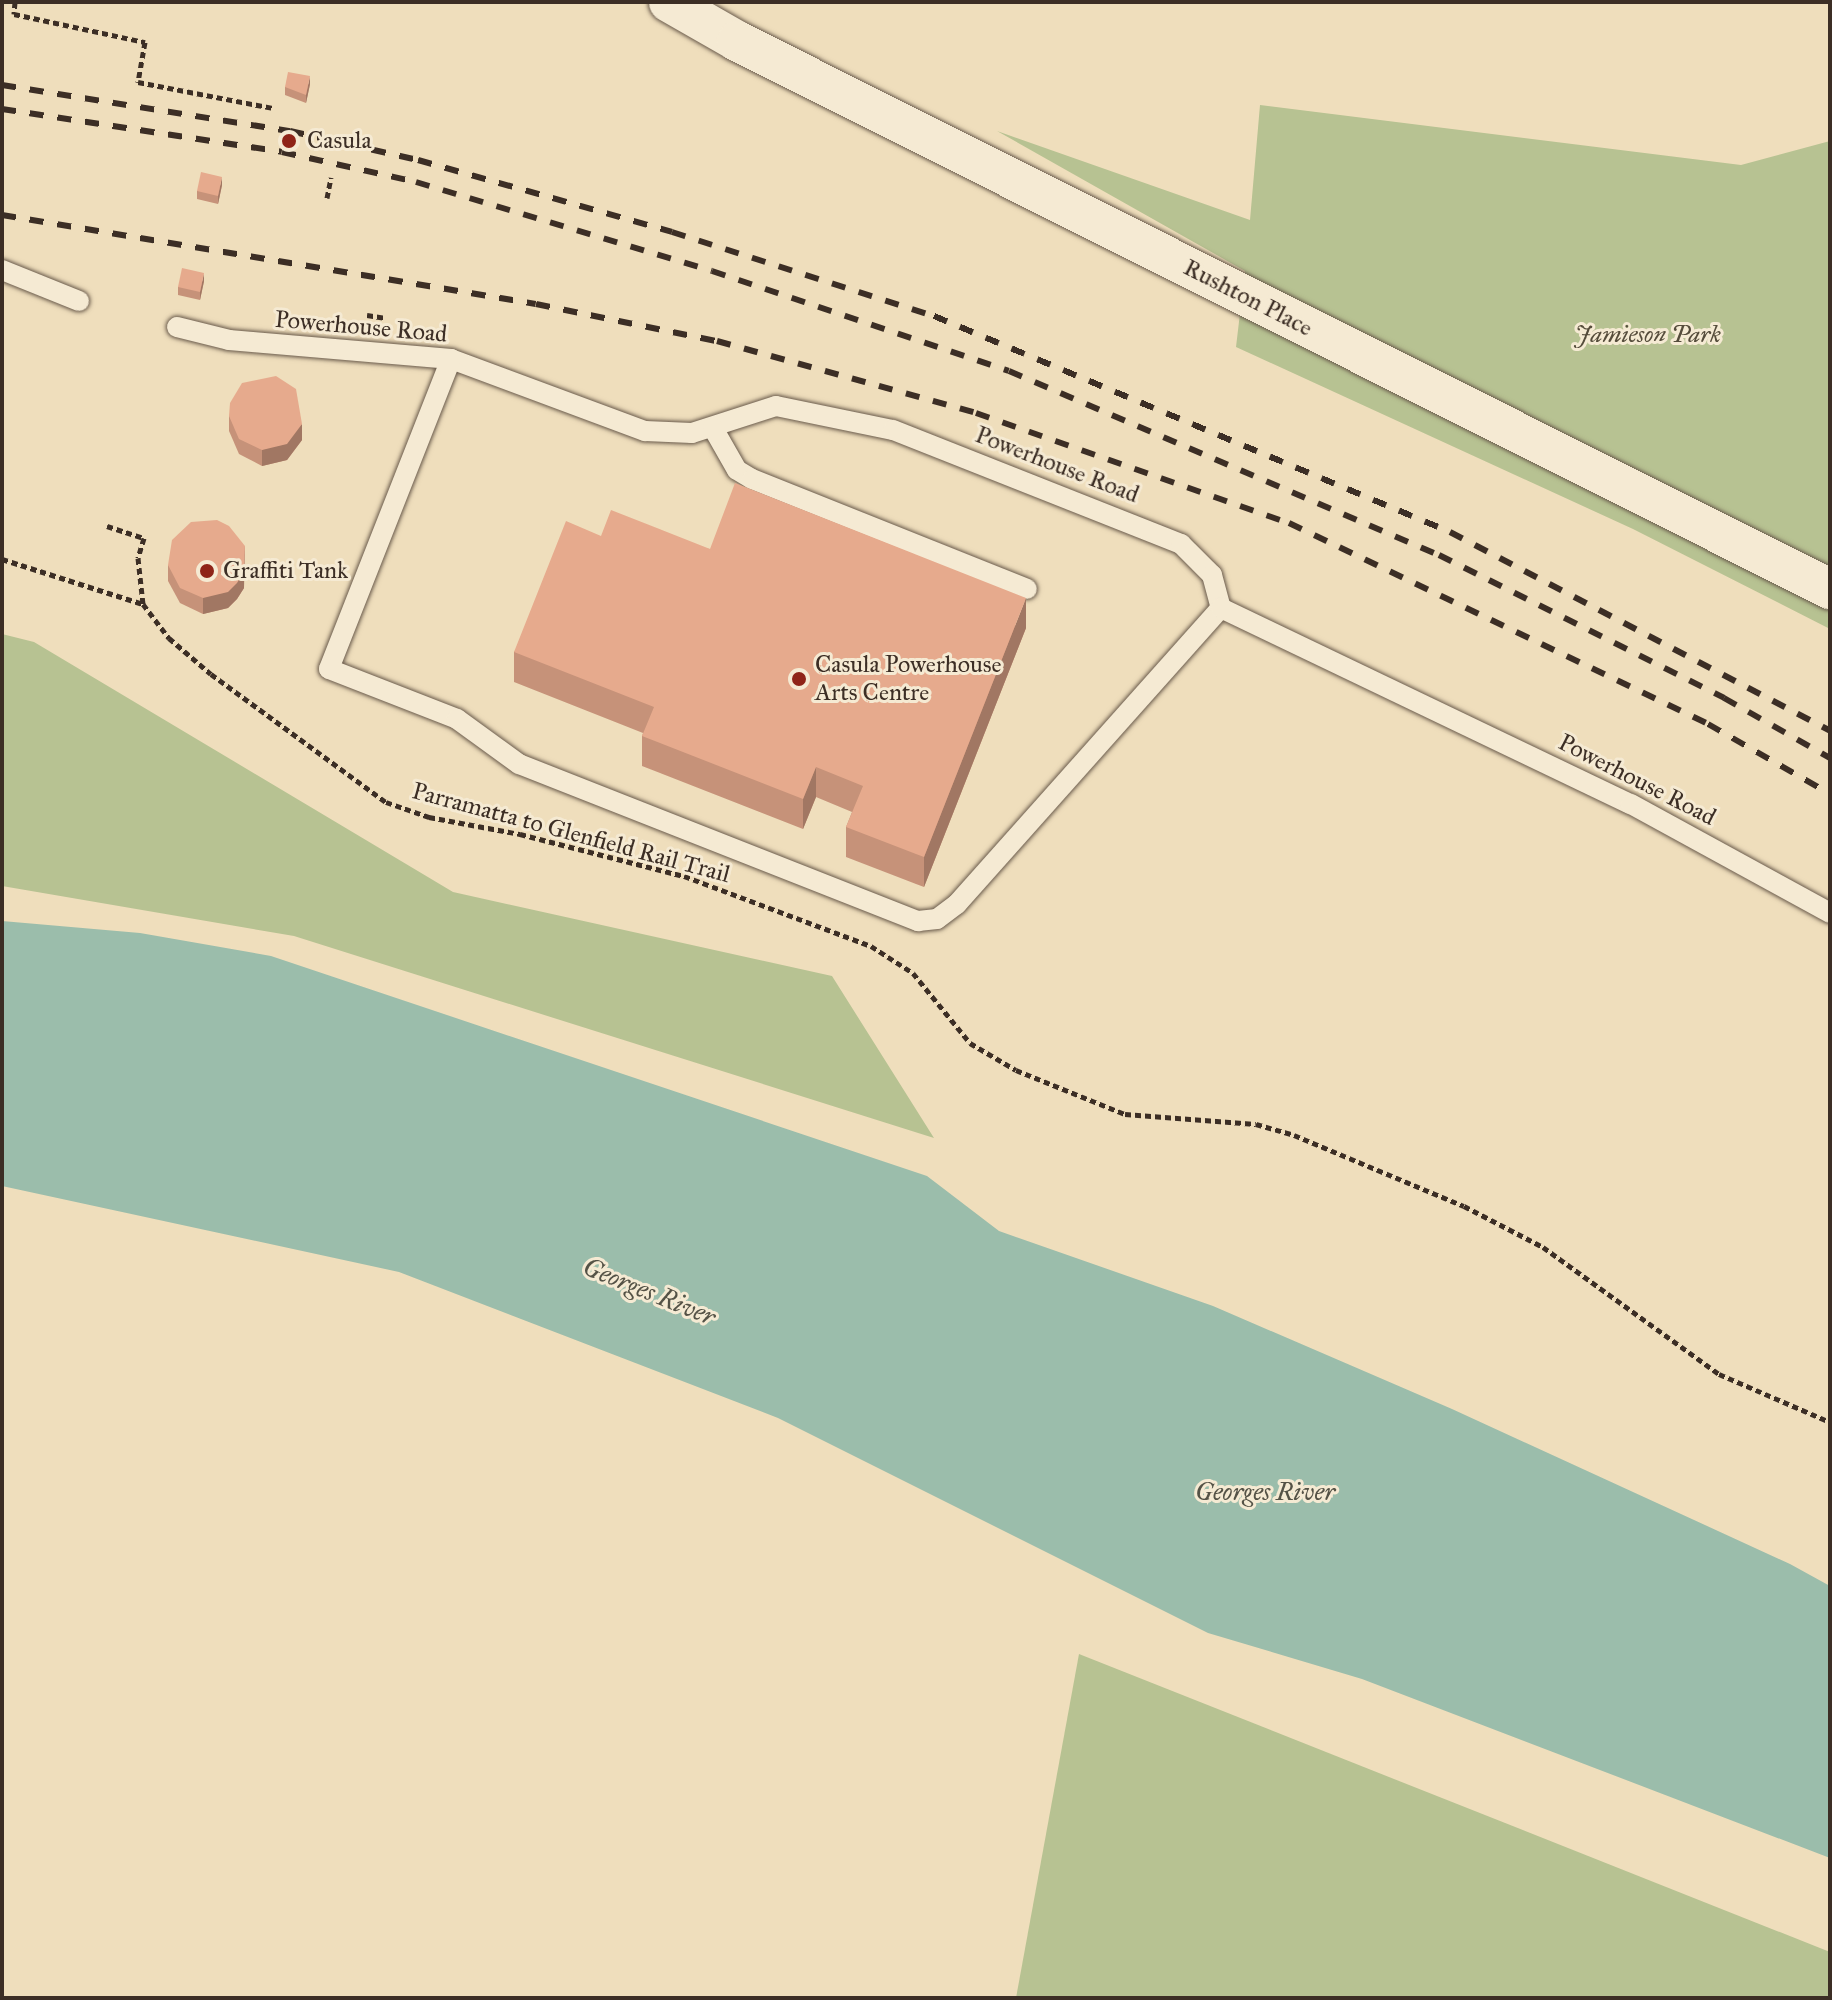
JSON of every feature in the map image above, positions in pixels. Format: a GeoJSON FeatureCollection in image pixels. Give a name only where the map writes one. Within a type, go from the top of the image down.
{"type":"FeatureCollection","features":[{"type":"Feature","properties":{"kind":"street","name":"Rushton Place"},"geometry":{"type":"LineString","coordinates":[[669,2],[751,48],[1830,589]]}},
{"type":"Feature","properties":{"kind":"lane"},"geometry":{"type":"LineString","coordinates":[[2,270],[79,301]]}},
{"type":"Feature","properties":{"kind":"lane","name":"Powerhouse Road"},"geometry":{"type":"LineString","coordinates":[[177,327],[240,342],[451,359],[645,431],[692,433],[776,406],[893,430],[1181,544],[1212,575],[1221,608],[1631,804],[1830,913]]}},
{"type":"Feature","properties":{"kind":"lane"},"geometry":{"type":"LineString","coordinates":[[451,359],[329,669],[457,719],[519,764],[918,921],[937,919],[957,904],[1221,608]]}},
{"type":"Feature","properties":{"kind":"lane"},"geometry":{"type":"LineString","coordinates":[[713,428],[737,470],[752,479],[1027,589]]}},
{"type":"Feature","properties":{"kind":"path"},"geometry":{"type":"LineString","coordinates":[[15,2],[14,14],[145,42],[138,82],[273,108]]}},
{"type":"Feature","properties":{"kind":"path"},"geometry":{"type":"LineString","coordinates":[[327,198],[331,177]]}},
{"type":"Feature","properties":{"kind":"path"},"geometry":{"type":"LineString","coordinates":[[367,315],[386,318]]}},
{"type":"Feature","properties":{"kind":"path"},"geometry":{"type":"LineString","coordinates":[[2,559],[143,604],[138,558],[144,538],[107,526]]}},
{"type":"Feature","properties":{"kind":"path","name":"Parramatta to Glenfield Rail Trail"},"geometry":{"type":"LineString","coordinates":[[143,604],[169,638],[211,674],[386,802],[429,817],[520,834],[684,876],[871,946],[913,973],[970,1043],[1016,1070],[1125,1114],[1256,1124],[1294,1135],[1464,1206],[1543,1247],[1719,1374],[1830,1422]]}},
{"type":"Feature","properties":{"kind":"green space","name":"Jamieson Park"},"geometry":{"type":"Polygon","coordinates":[[[1260,105],[1741,165],[1830,141],[1830,629],[1633,529],[1236,347],[1245,271],[997,131],[1250,220],[1260,105]]]}},
{"type":"Feature","properties":{"kind":"green space"},"geometry":{"type":"Polygon","coordinates":[[[2,634],[34,642],[453,892],[832,976],[934,1138],[294,936],[2,886],[2,634]]]}},
{"type":"Feature","properties":{"kind":"green space"},"geometry":{"type":"Polygon","coordinates":[[[1079,1654],[1830,1952],[1830,1998],[1016,1998],[1079,1654]]]}},
{"type":"Feature","properties":{"kind":"water","name":"Georges River"},"geometry":{"type":"Polygon","coordinates":[[[2,921],[140,933],[271,956],[927,1176],[999,1231],[1213,1306],[1452,1409],[1790,1564],[1830,1586],[1830,1858],[1362,1679],[1208,1633],[778,1418],[399,1272],[2,1186],[2,921]]]}},
{"type":"Feature","properties":{"kind":"building"},"geometry":{"type":"Polygon","coordinates":[[[288,72],[310,76],[306,95],[285,87],[288,72]]]}},
{"type":"Feature","properties":{"kind":"building"},"geometry":{"type":"Polygon","coordinates":[[[201,172],[222,177],[218,196],[197,191],[201,172]]]}},
{"type":"Feature","properties":{"kind":"building"},"geometry":{"type":"Polygon","coordinates":[[[182,268],[204,273],[200,292],[178,287],[182,268]]]}},
{"type":"Feature","properties":{"kind":"building"},"geometry":{"type":"Polygon","coordinates":[[[276,376],[296,389],[302,424],[287,444],[262,450],[239,439],[229,416],[230,403],[242,383],[276,376]]]}},
{"type":"Feature","properties":{"kind":"building","name":"Casula Powerhouse Arts Centre"},"geometry":{"type":"Polygon","coordinates":[[[735,483],[1026,598],[924,857],[846,827],[863,786],[816,767],[803,799],[642,736],[654,707],[514,652],[566,521],[601,536],[611,510],[710,549],[735,483]]]}},
{"type":"Feature","properties":{"kind":"building","name":"Graffiti Tank"},"geometry":{"type":"Polygon","coordinates":[[[217,520],[229,526],[245,546],[244,572],[228,592],[203,598],[180,588],[168,565],[172,540],[191,522],[217,520]]]}},
{"type":"Feature","properties":{"kind":"railway"},"geometry":{"type":"LineString","coordinates":[[2,85],[290,131],[418,160],[672,232],[934,316],[1450,532],[1830,731]]}},
{"type":"Feature","properties":{"kind":"railway"},"geometry":{"type":"LineString","coordinates":[[2,109],[282,152],[416,182],[712,271],[1009,371],[1439,555],[1724,698],[1830,758]]}},
{"type":"Feature","properties":{"kind":"railway"},"geometry":{"type":"LineString","coordinates":[[2,215],[536,304],[717,341],[976,413],[1289,523],[1708,724],[1830,794]]}},
{"type":"Feature","properties":{"kind":"place","name":"Casula"},"geometry":{"type":"Point","coordinates":[289,141]}},
{"type":"Feature","properties":{"kind":"place","name":"Graffiti Tank"},"geometry":{"type":"Point","coordinates":[207,571]}},
{"type":"Feature","properties":{"kind":"place","name":"Casula Powerhouse Arts Centre"},"geometry":{"type":"Point","coordinates":[799,679]}}]}
